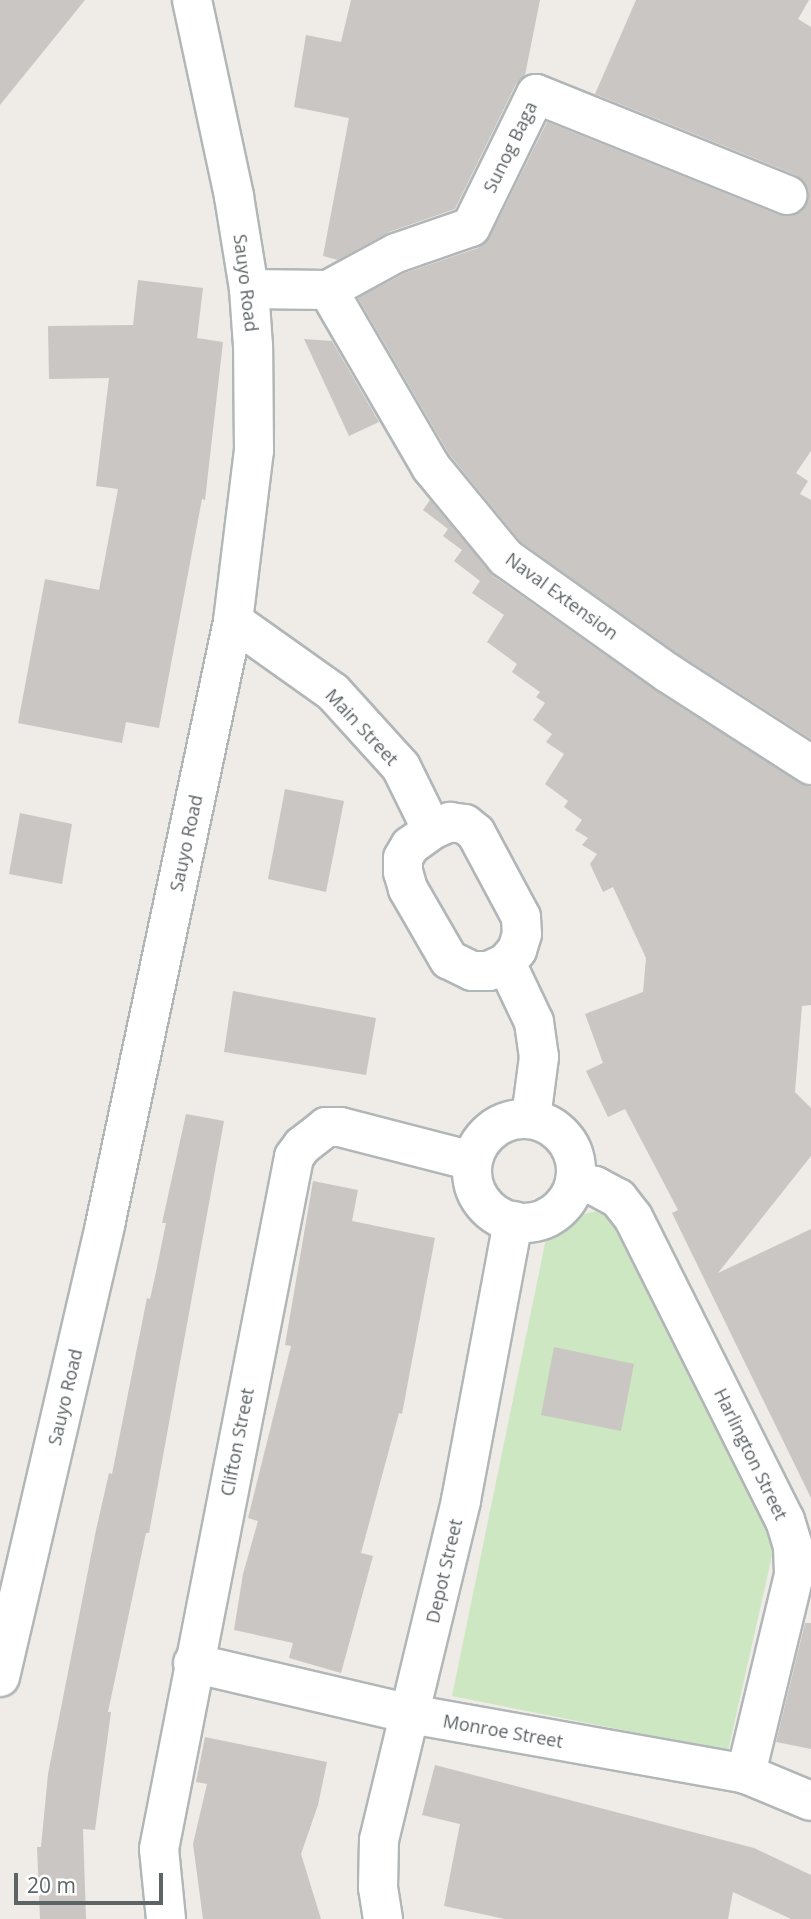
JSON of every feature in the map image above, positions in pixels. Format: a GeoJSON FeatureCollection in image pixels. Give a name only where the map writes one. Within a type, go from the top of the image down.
{"type":"FeatureCollection","features":[{"type":"Feature","properties":{"kind":"street","name":"Sauyo Road"},"geometry":{"type":"LineString","coordinates":[[0,1677],[111,1199],[233,621],[254,451],[254,346],[249,289],[234,196],[192,0]]}},
{"type":"Feature","properties":{"kind":"street","name":"Sunog Baga"},"geometry":{"type":"LineString","coordinates":[[328,290],[396,253],[471,227],[536,94],[787,194]]}},
{"type":"Feature","properties":{"kind":"street"},"geometry":{"type":"LineString","coordinates":[[249,289],[328,290]]}},
{"type":"Feature","properties":{"kind":"street","name":"Naval Extension"},"geometry":{"type":"LineString","coordinates":[[328,290],[431,467],[506,558],[668,673],[811,765]]}},
{"type":"Feature","properties":{"kind":"street","name":"Main Street"},"geometry":{"type":"LineString","coordinates":[[233,621],[333,692],[369,729],[401,767],[432,830]]}},
{"type":"Feature","properties":{"kind":"street"},"geometry":{"type":"LineString","coordinates":[[450,822],[465,824],[487,849],[521,917],[522,934],[517,950],[506,963],[489,971],[472,971],[449,960],[439,948],[408,889],[403,872],[403,858],[410,846],[432,830],[450,822]]}},
{"type":"Feature","properties":{"kind":"street"},"geometry":{"type":"LineString","coordinates":[[506,963],[534,1022],[540,1057],[531,1118]]}},
{"type":"Feature","properties":{"kind":"street"},"geometry":{"type":"LineString","coordinates":[[531,1118],[551,1126],[566,1140],[575,1160],[575,1181],[560,1209],[546,1218],[530,1223],[513,1222],[501,1217],[481,1199],[475,1187],[472,1161],[480,1142],[494,1128],[511,1119],[531,1118]]}},
{"type":"Feature","properties":{"kind":"street","name":"Clifton Street"},"geometry":{"type":"LineString","coordinates":[[166,1919],[159,1849],[193,1662],[294,1157],[312,1136],[326,1127],[340,1127],[472,1161]]}},
{"type":"Feature","properties":{"kind":"street","name":"Harlington Street"},"geometry":{"type":"LineString","coordinates":[[575,1181],[595,1186],[618,1198],[634,1217],[785,1520],[793,1546],[794,1575],[799,1601],[746,1774]]}},
{"type":"Feature","properties":{"kind":"street","name":"Depot Street"},"geometry":{"type":"LineString","coordinates":[[383,1919],[378,1888],[379,1840],[461,1500],[513,1222]]}},
{"type":"Feature","properties":{"kind":"street","name":"Monroe Street"},"geometry":{"type":"LineString","coordinates":[[193,1662],[410,1714],[746,1774],[811,1801]]}},
{"type":"Feature","properties":{"kind":"green space"},"geometry":{"type":"Polygon","coordinates":[[[601,1210],[620,1216],[776,1538],[728,1751],[452,1696],[547,1234],[576,1216],[601,1210]]]}},
{"type":"Feature","properties":{"kind":"building"},"geometry":{"type":"Polygon","coordinates":[[[0,0],[85,0],[0,105],[0,0]]]}},
{"type":"Feature","properties":{"kind":"building"},"geometry":{"type":"Polygon","coordinates":[[[351,0],[540,0],[525,75],[516,84],[455,209],[389,232],[338,260],[323,256],[349,118],[294,107],[306,35],[341,42],[351,0]]]}},
{"type":"Feature","properties":{"kind":"building"},"geometry":{"type":"Polygon","coordinates":[[[636,0],[809,0],[798,19],[811,27],[811,451],[796,473],[808,481],[800,494],[811,500],[811,739],[680,655],[521,542],[449,454],[358,298],[405,273],[478,248],[490,237],[547,122],[779,215],[791,216],[801,212],[807,203],[808,191],[804,181],[796,175],[595,94],[636,0]]]}},
{"type":"Feature","properties":{"kind":"building"},"geometry":{"type":"Polygon","coordinates":[[[138,280],[203,288],[197,338],[223,342],[205,500],[202,499],[159,728],[126,722],[122,743],[18,723],[45,579],[99,590],[118,489],[96,486],[109,378],[49,379],[48,326],[133,325],[138,280]]]}},
{"type":"Feature","properties":{"kind":"building"},"geometry":{"type":"Polygon","coordinates":[[[304,339],[332,341],[379,422],[349,436],[304,339]]]}},
{"type":"Feature","properties":{"kind":"building"},"geometry":{"type":"Polygon","coordinates":[[[430,500],[493,576],[656,691],[799,783],[811,787],[811,1005],[802,1006],[795,1092],[811,1108],[811,1156],[718,1273],[811,1229],[811,1498],[672,1213],[678,1210],[625,1109],[608,1117],[586,1071],[603,1063],[585,1014],[643,992],[646,958],[613,887],[603,892],[590,864],[597,854],[582,845],[588,838],[575,830],[582,820],[564,807],[568,801],[545,784],[564,754],[546,742],[552,734],[533,720],[545,703],[536,697],[540,692],[512,672],[517,664],[487,642],[504,615],[472,593],[480,581],[454,561],[462,550],[443,536],[448,529],[423,510],[430,500]]]}},
{"type":"Feature","properties":{"kind":"building"},"geometry":{"type":"Polygon","coordinates":[[[285,789],[344,801],[326,892],[268,879],[285,789]]]}},
{"type":"Feature","properties":{"kind":"building"},"geometry":{"type":"Polygon","coordinates":[[[20,813],[72,824],[62,884],[9,874],[20,813]]]}},
{"type":"Feature","properties":{"kind":"building"},"geometry":{"type":"Polygon","coordinates":[[[233,991],[376,1018],[366,1075],[224,1052],[233,991]]]}},
{"type":"Feature","properties":{"kind":"building"},"geometry":{"type":"Polygon","coordinates":[[[186,1114],[224,1121],[149,1533],[146,1533],[108,1712],[111,1712],[95,1830],[83,1829],[86,1919],[40,1919],[37,1847],[41,1847],[48,1774],[96,1530],[109,1473],[112,1474],[147,1298],[150,1299],[156,1272],[166,1223],[162,1223],[186,1114]]]}},
{"type":"Feature","properties":{"kind":"building"},"geometry":{"type":"Polygon","coordinates":[[[313,1181],[358,1190],[352,1221],[435,1238],[402,1414],[399,1413],[361,1553],[373,1556],[341,1673],[289,1658],[293,1643],[234,1630],[243,1574],[258,1521],[248,1518],[291,1346],[285,1345],[313,1181]]]}},
{"type":"Feature","properties":{"kind":"building"},"geometry":{"type":"Polygon","coordinates":[[[554,1347],[634,1364],[621,1431],[541,1415],[554,1347]]]}},
{"type":"Feature","properties":{"kind":"building"},"geometry":{"type":"Polygon","coordinates":[[[805,1623],[811,1623],[811,1749],[776,1742],[805,1623]]]}},
{"type":"Feature","properties":{"kind":"building"},"geometry":{"type":"Polygon","coordinates":[[[205,1737],[327,1762],[318,1805],[301,1854],[321,1919],[203,1919],[193,1844],[207,1784],[196,1782],[205,1737]]]}},
{"type":"Feature","properties":{"kind":"building"},"geometry":{"type":"Polygon","coordinates":[[[435,1765],[754,1848],[811,1875],[811,1919],[791,1919],[733,1892],[728,1919],[505,1919],[444,1906],[460,1824],[422,1815],[435,1765]]]}}]}
